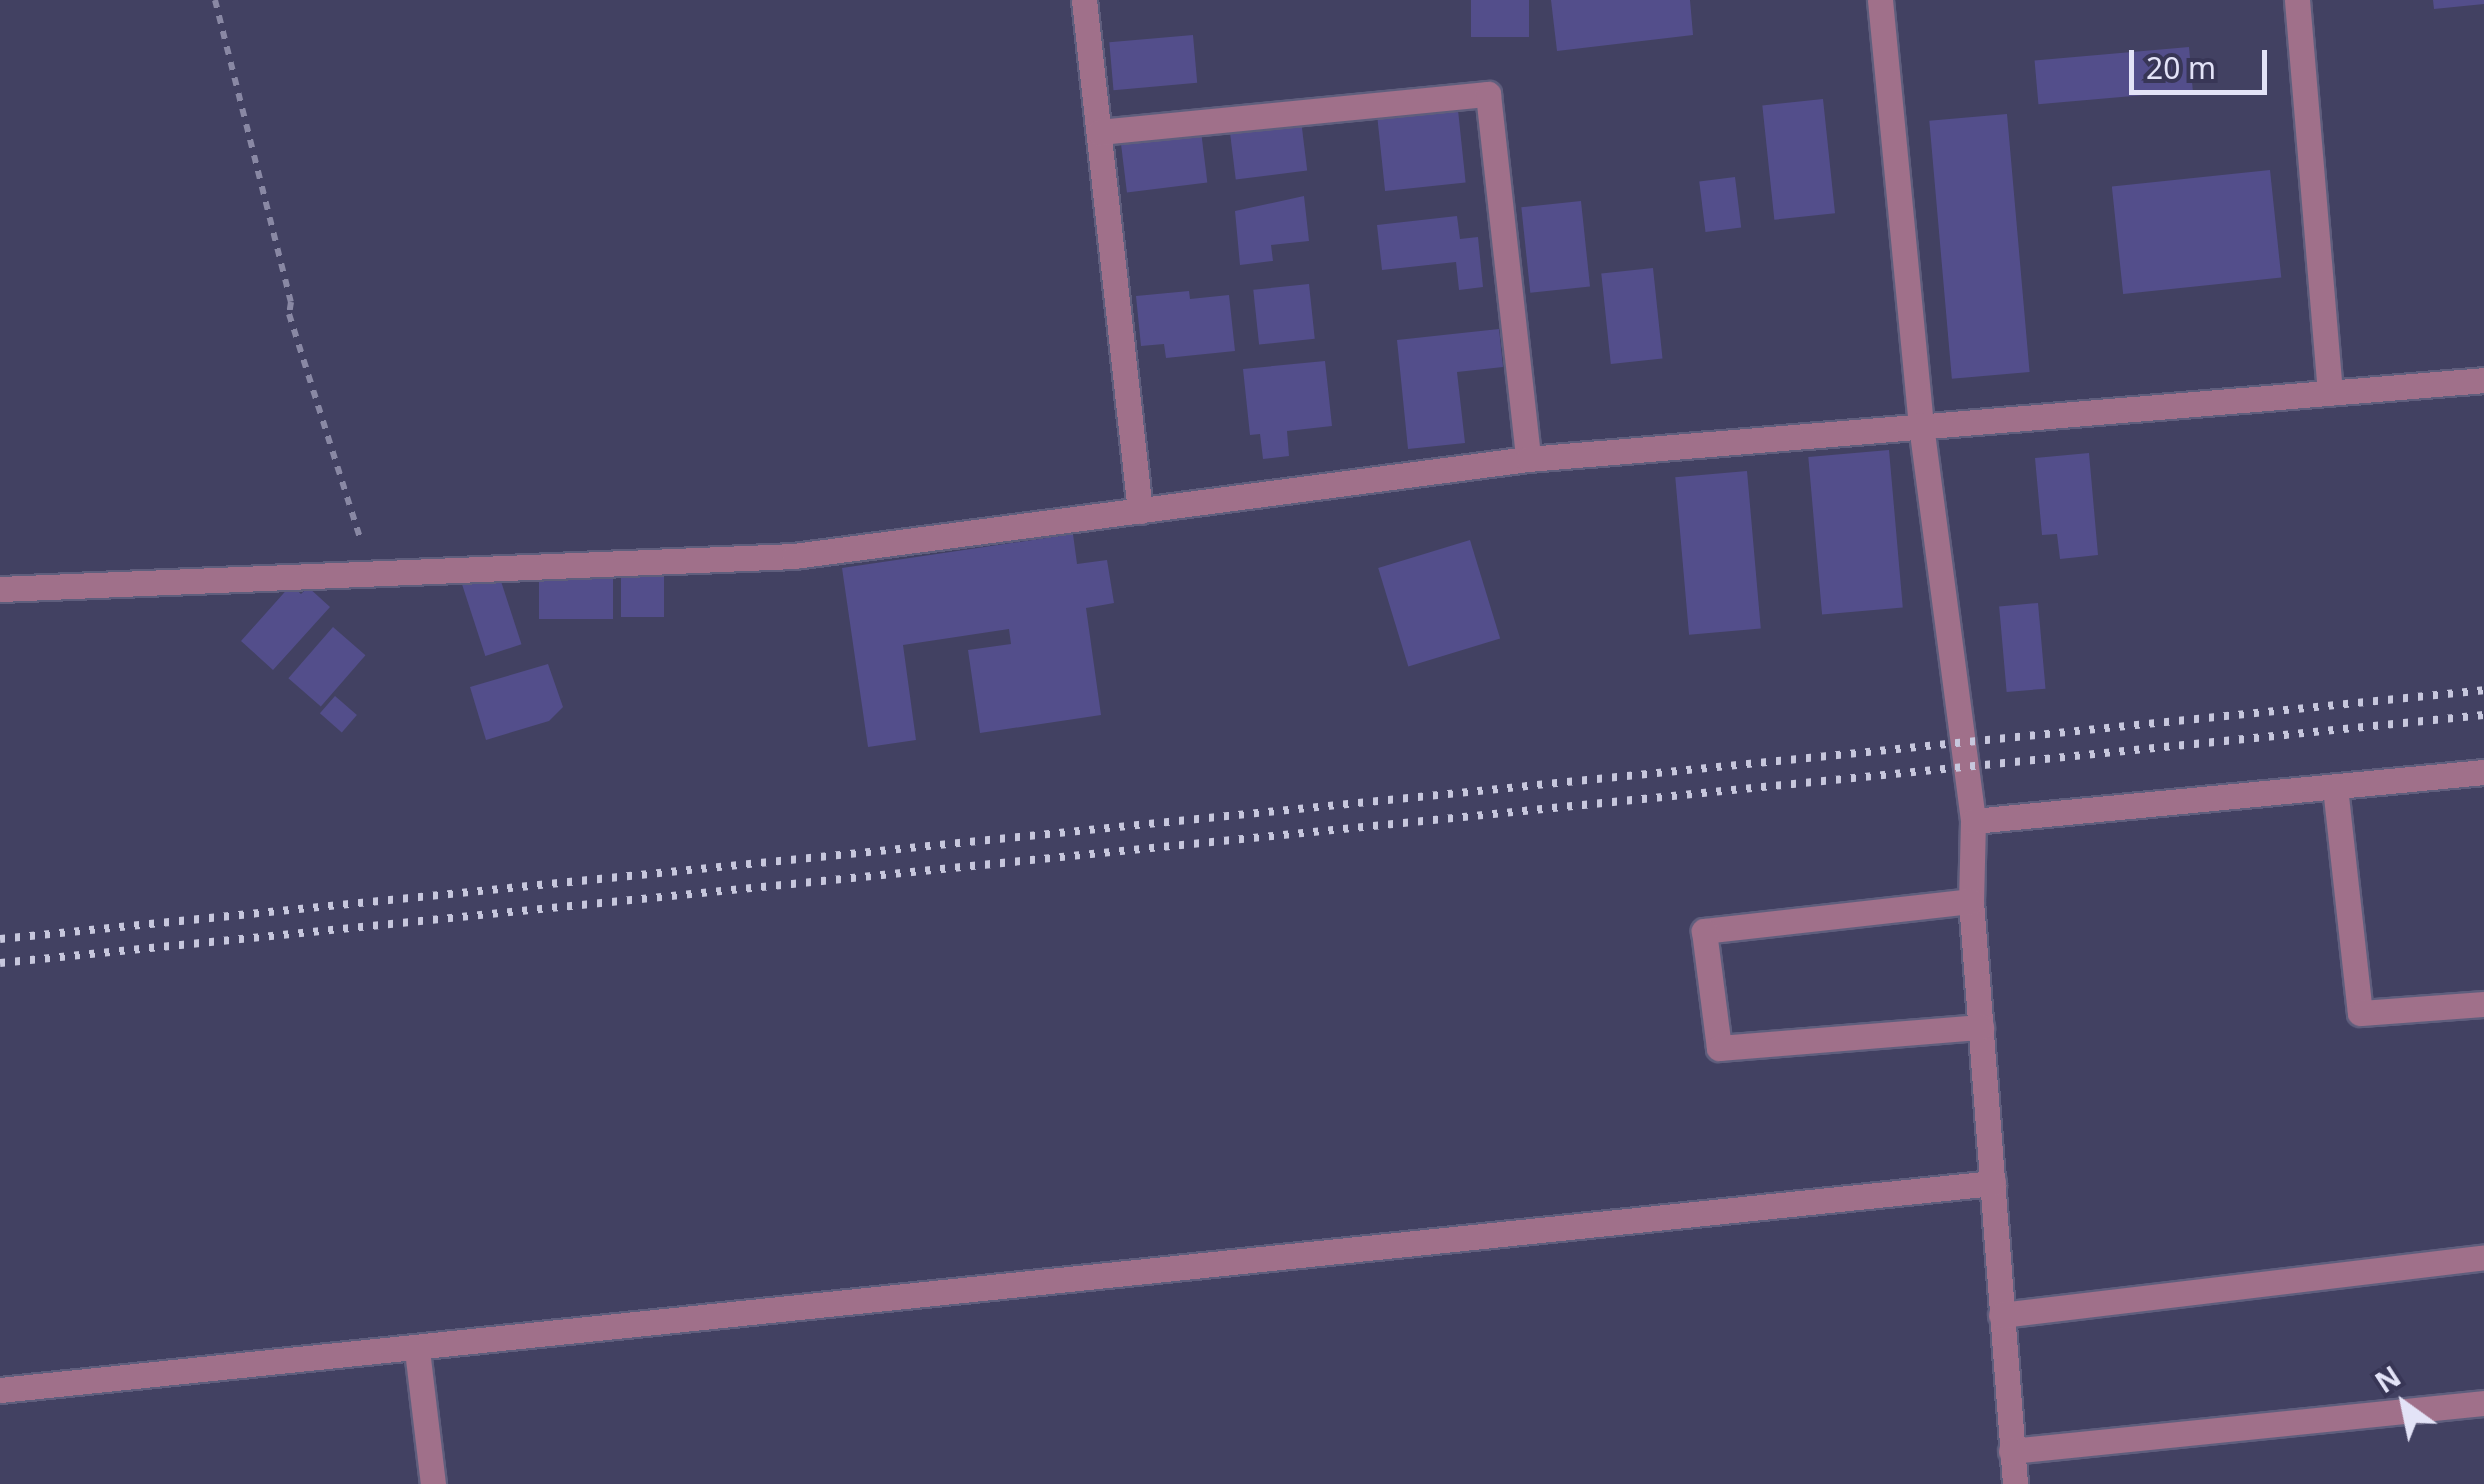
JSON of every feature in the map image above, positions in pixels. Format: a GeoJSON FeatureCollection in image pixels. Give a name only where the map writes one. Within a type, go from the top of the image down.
{"type":"FeatureCollection","features":[{"type":"Feature","properties":{"kind":"street"},"geometry":{"type":"LineString","coordinates":[[1084,0],[1140,511]]}},
{"type":"Feature","properties":{"kind":"street"},"geometry":{"type":"LineString","coordinates":[[1880,0],[1920,425],[1973,820],[1971,901],[2015,1484]]}},
{"type":"Feature","properties":{"kind":"street"},"geometry":{"type":"LineString","coordinates":[[2297,0],[2330,393]]}},
{"type":"Feature","properties":{"kind":"street"},"geometry":{"type":"LineString","coordinates":[[1099,132],[1488,94],[1528,459]]}},
{"type":"Feature","properties":{"kind":"street"},"geometry":{"type":"LineString","coordinates":[[0,589],[794,556],[1528,459],[2484,380]]}},
{"type":"Feature","properties":{"kind":"street"},"geometry":{"type":"LineString","coordinates":[[1973,820],[2484,772]]}},
{"type":"Feature","properties":{"kind":"street"},"geometry":{"type":"LineString","coordinates":[[2335,787],[2360,1013],[2484,1004]]}},
{"type":"Feature","properties":{"kind":"street"},"geometry":{"type":"LineString","coordinates":[[1971,901],[1704,931],[1719,1048],[1981,1026]]}},
{"type":"Feature","properties":{"kind":"street"},"geometry":{"type":"LineString","coordinates":[[0,1390],[417,1350],[1993,1183]]}},
{"type":"Feature","properties":{"kind":"street"},"geometry":{"type":"LineString","coordinates":[[2000,1315],[2484,1258]]}},
{"type":"Feature","properties":{"kind":"street"},"geometry":{"type":"LineString","coordinates":[[417,1350],[433,1484]]}},
{"type":"Feature","properties":{"kind":"street"},"geometry":{"type":"LineString","coordinates":[[2011,1451],[2484,1403]]}},
{"type":"Feature","properties":{"kind":"path"},"geometry":{"type":"LineString","coordinates":[[216,0],[291,302],[289,314],[372,573]]}},
{"type":"Feature","properties":{"kind":"building"},"geometry":{"type":"Polygon","coordinates":[[[1471,0],[1529,0],[1529,37],[1471,37],[1471,0]]]}},
{"type":"Feature","properties":{"kind":"building"},"geometry":{"type":"Polygon","coordinates":[[[1551,0],[1690,0],[1693,35],[1557,51],[1551,0]]]}},
{"type":"Feature","properties":{"kind":"building"},"geometry":{"type":"Polygon","coordinates":[[[2433,0],[2484,0],[2484,4],[2434,9],[2433,0]]]}},
{"type":"Feature","properties":{"kind":"building"},"geometry":{"type":"Polygon","coordinates":[[[1193,35],[1197,83],[1114,90],[1109,42],[1193,35]]]}},
{"type":"Feature","properties":{"kind":"building"},"geometry":{"type":"Polygon","coordinates":[[[2189,47],[2193,91],[2038,104],[2035,61],[2189,47]]]}},
{"type":"Feature","properties":{"kind":"building"},"geometry":{"type":"Polygon","coordinates":[[[1823,99],[1835,213],[1774,220],[1762,105],[1823,99]]]}},
{"type":"Feature","properties":{"kind":"building"},"geometry":{"type":"Polygon","coordinates":[[[1458,110],[1466,183],[1385,191],[1377,118],[1458,110]]]}},
{"type":"Feature","properties":{"kind":"building"},"geometry":{"type":"Polygon","coordinates":[[[2007,114],[2030,372],[1952,379],[1929,121],[2007,114]]]}},
{"type":"Feature","properties":{"kind":"building"},"geometry":{"type":"Polygon","coordinates":[[[1301,120],[1307,171],[1236,179],[1230,129],[1301,120]]]}},
{"type":"Feature","properties":{"kind":"building"},"geometry":{"type":"Polygon","coordinates":[[[1201,131],[1207,183],[1127,192],[1121,141],[1201,131]]]}},
{"type":"Feature","properties":{"kind":"building"},"geometry":{"type":"Polygon","coordinates":[[[2270,170],[2281,277],[2123,294],[2112,187],[2270,170]]]}},
{"type":"Feature","properties":{"kind":"building"},"geometry":{"type":"Polygon","coordinates":[[[1735,177],[1741,228],[1705,232],[1699,181],[1735,177]]]}},
{"type":"Feature","properties":{"kind":"building"},"geometry":{"type":"Polygon","coordinates":[[[1304,196],[1309,241],[1271,245],[1273,261],[1240,265],[1235,211],[1304,196]]]}},
{"type":"Feature","properties":{"kind":"building"},"geometry":{"type":"Polygon","coordinates":[[[1581,201],[1590,287],[1530,293],[1521,207],[1581,201]]]}},
{"type":"Feature","properties":{"kind":"building"},"geometry":{"type":"Polygon","coordinates":[[[1457,216],[1460,239],[1478,237],[1483,287],[1459,290],[1456,262],[1382,270],[1377,225],[1457,216]]]}},
{"type":"Feature","properties":{"kind":"building"},"geometry":{"type":"Polygon","coordinates":[[[1653,268],[1663,359],[1611,364],[1601,273],[1653,268]]]}},
{"type":"Feature","properties":{"kind":"building"},"geometry":{"type":"Polygon","coordinates":[[[1309,284],[1315,339],[1259,345],[1253,290],[1309,284]]]}},
{"type":"Feature","properties":{"kind":"building"},"geometry":{"type":"Polygon","coordinates":[[[1189,291],[1190,299],[1229,295],[1235,351],[1166,358],[1164,344],[1141,346],[1136,296],[1189,291]]]}},
{"type":"Feature","properties":{"kind":"building"},"geometry":{"type":"Polygon","coordinates":[[[1499,329],[1503,367],[1457,372],[1465,443],[1408,449],[1397,340],[1499,329]]]}},
{"type":"Feature","properties":{"kind":"building"},"geometry":{"type":"Polygon","coordinates":[[[1325,361],[1332,426],[1287,431],[1289,456],[1263,459],[1260,434],[1250,435],[1243,369],[1325,361]]]}},
{"type":"Feature","properties":{"kind":"building"},"geometry":{"type":"Polygon","coordinates":[[[1889,450],[1903,607],[1822,614],[1808,457],[1889,450]]]}},
{"type":"Feature","properties":{"kind":"building"},"geometry":{"type":"Polygon","coordinates":[[[2089,453],[2098,555],[2060,559],[2057,534],[2042,535],[2035,458],[2089,453]]]}},
{"type":"Feature","properties":{"kind":"building"},"geometry":{"type":"Polygon","coordinates":[[[1747,471],[1761,628],[1689,635],[1675,477],[1747,471]]]}},
{"type":"Feature","properties":{"kind":"building"},"geometry":{"type":"Polygon","coordinates":[[[1073,534],[1077,564],[1107,560],[1114,603],[1086,608],[1101,715],[980,733],[968,650],[1011,644],[1009,629],[903,645],[916,740],[868,747],[842,568],[1073,534]]]}},
{"type":"Feature","properties":{"kind":"building"},"geometry":{"type":"Polygon","coordinates":[[[1470,540],[1500,638],[1408,667],[1378,568],[1470,540]]]}},
{"type":"Feature","properties":{"kind":"building"},"geometry":{"type":"Polygon","coordinates":[[[539,569],[613,569],[613,619],[539,619],[539,569]]]}},
{"type":"Feature","properties":{"kind":"building"},"geometry":{"type":"Polygon","coordinates":[[[621,570],[664,570],[664,617],[621,617],[621,570]]]}},
{"type":"Feature","properties":{"kind":"building"},"geometry":{"type":"Polygon","coordinates":[[[498,572],[521,644],[485,656],[462,584],[498,572]]]}},
{"type":"Feature","properties":{"kind":"building"},"geometry":{"type":"Polygon","coordinates":[[[291,585],[301,594],[308,587],[330,607],[273,670],[241,641],[291,585]]]}},
{"type":"Feature","properties":{"kind":"building"},"geometry":{"type":"Polygon","coordinates":[[[2038,603],[2045,689],[2007,692],[1999,606],[2038,603]]]}},
{"type":"Feature","properties":{"kind":"building"},"geometry":{"type":"Polygon","coordinates":[[[333,627],[365,655],[321,707],[288,678],[333,627]]]}},
{"type":"Feature","properties":{"kind":"building"},"geometry":{"type":"Polygon","coordinates":[[[548,664],[563,707],[549,721],[486,740],[470,687],[548,664]]]}},
{"type":"Feature","properties":{"kind":"building"},"geometry":{"type":"Polygon","coordinates":[[[335,696],[357,715],[342,732],[320,713],[335,696]]]}},
{"type":"Feature","properties":{"kind":"railway"},"geometry":{"type":"LineString","coordinates":[[0,939],[2484,690]]}},
{"type":"Feature","properties":{"kind":"railway"},"geometry":{"type":"LineString","coordinates":[[0,963],[2484,715]]}}]}
